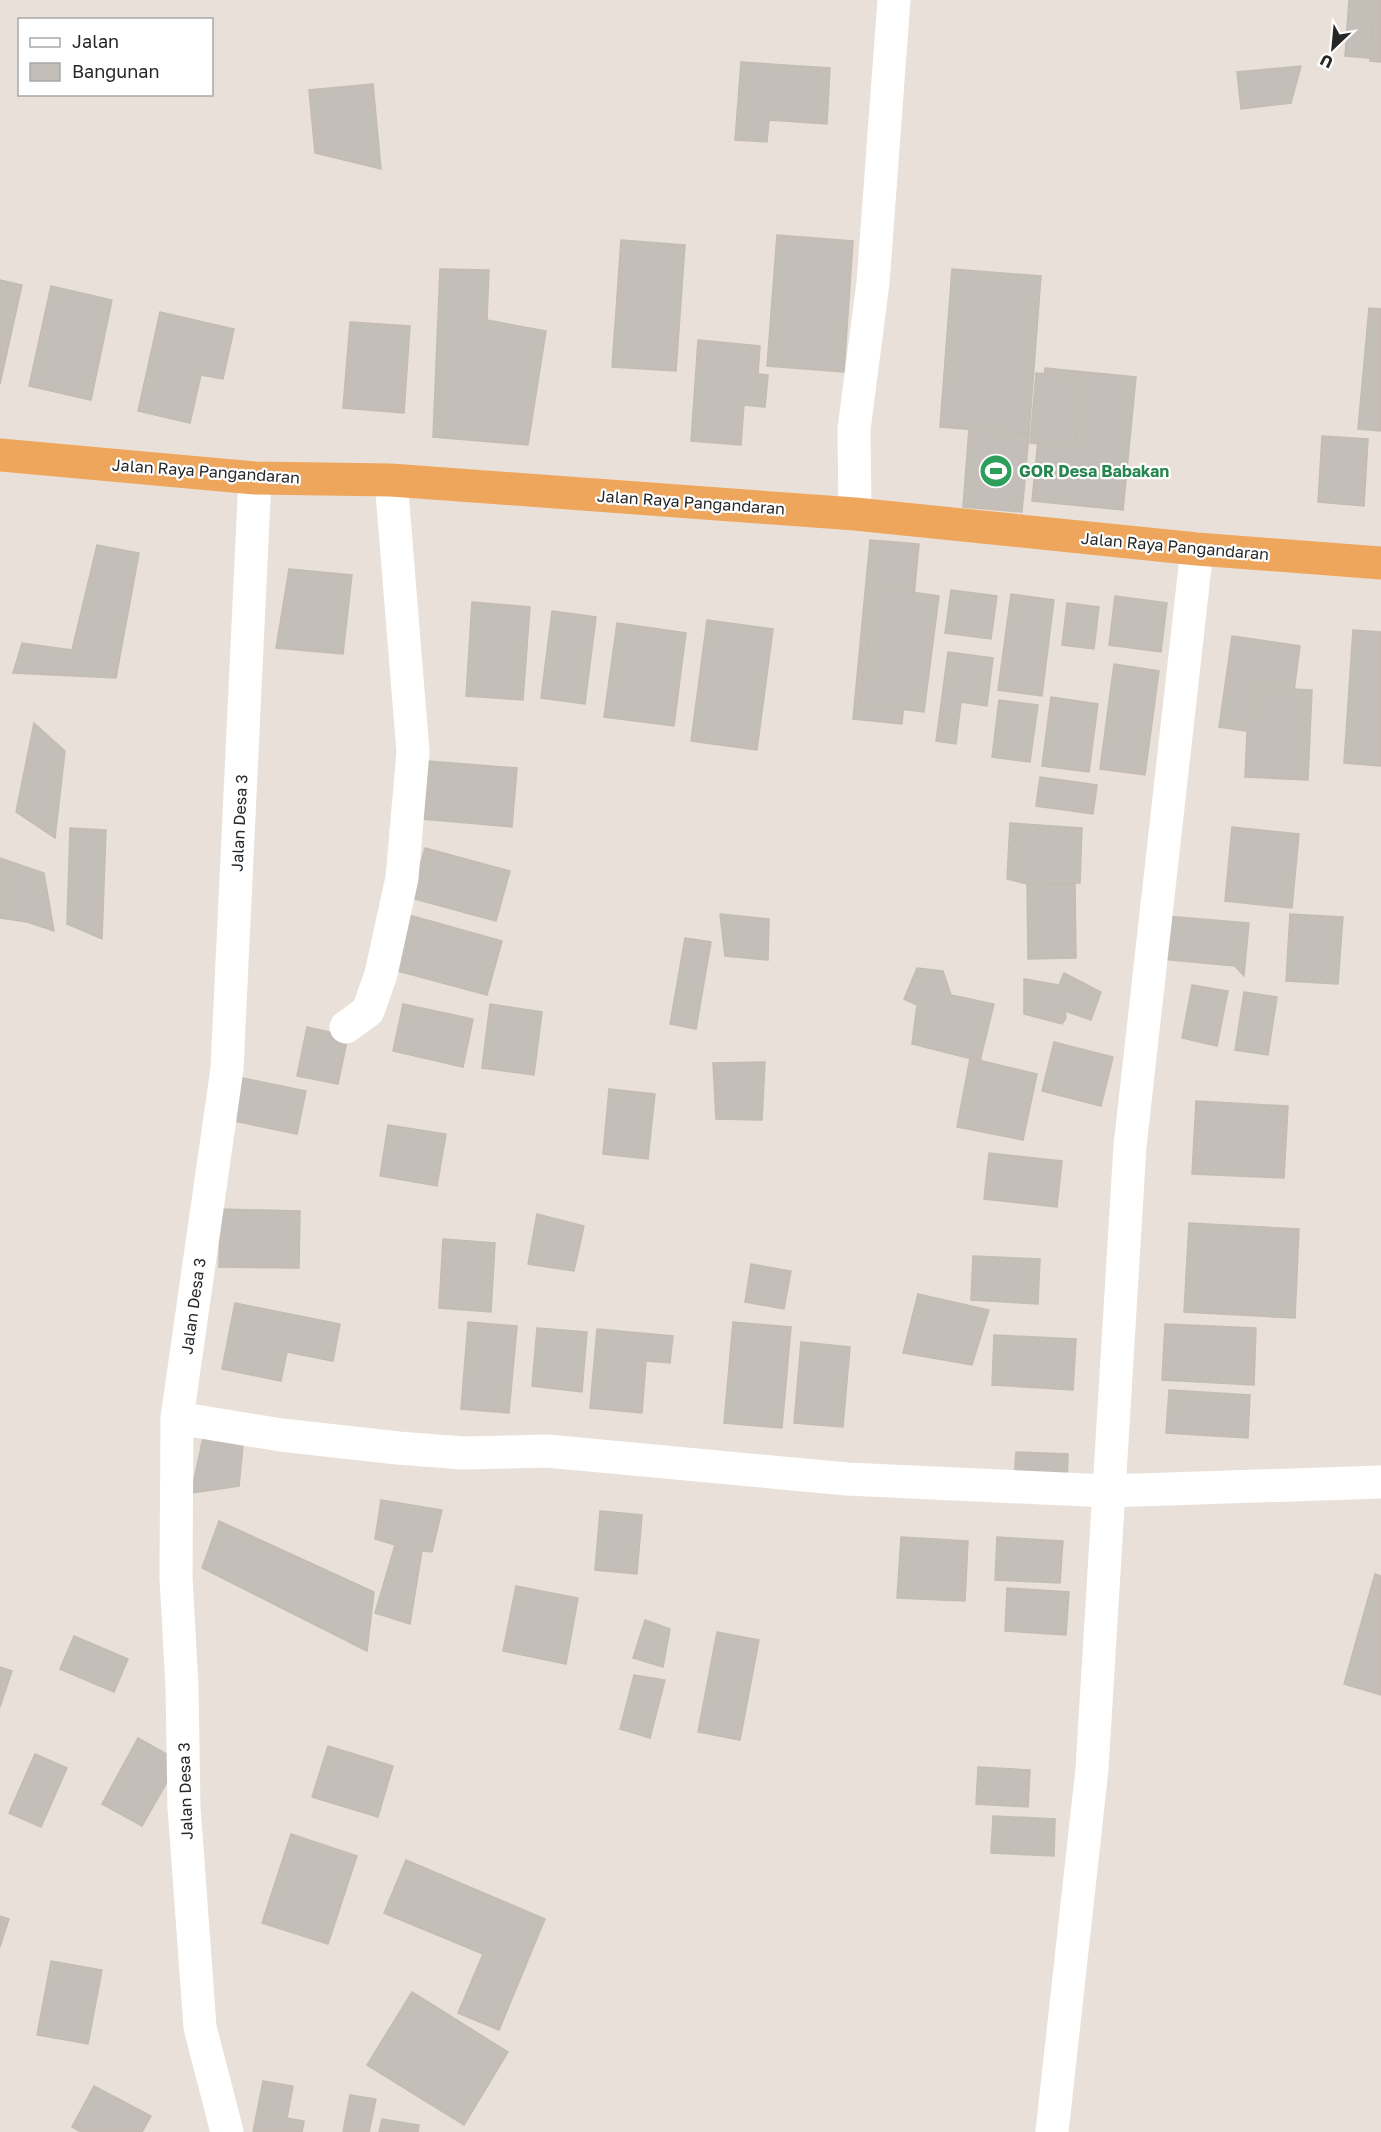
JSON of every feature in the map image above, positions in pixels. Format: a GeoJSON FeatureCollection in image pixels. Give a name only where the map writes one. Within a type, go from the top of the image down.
{"type":"FeatureCollection","features":[{"type":"Feature","properties":{"kind":"highway","name":"Jalan Raya Pangandaran"},"geometry":{"type":"LineString","coordinates":[[0,455],[255,478],[391,480],[855,514],[1197,549],[1381,563]]}},
{"type":"Feature","properties":{"kind":"street"},"geometry":{"type":"LineString","coordinates":[[855,514],[854,429],[873,283],[894,0]]}},
{"type":"Feature","properties":{"kind":"street","name":"Jalan Desa 3"},"geometry":{"type":"LineString","coordinates":[[227,2132],[200,2027],[185,1819],[182,1687],[176,1577],[177,1418],[227,1069],[255,478]]}},
{"type":"Feature","properties":{"kind":"street"},"geometry":{"type":"LineString","coordinates":[[346,1027],[368,1011],[381,974],[402,878],[413,752],[391,480]]}},
{"type":"Feature","properties":{"kind":"street"},"geometry":{"type":"LineString","coordinates":[[1052,2132],[1092,1769],[1130,1146],[1197,549]]}},
{"type":"Feature","properties":{"kind":"street"},"geometry":{"type":"LineString","coordinates":[[177,1418],[281,1435],[398,1448],[463,1453],[547,1451],[847,1479],[1108,1491],[1381,1482]]}},
{"type":"Feature","properties":{"kind":"building"},"geometry":{"type":"Polygon","coordinates":[[[1349,0],[1381,0],[1381,59],[1345,56],[1349,0]]]}},
{"type":"Feature","properties":{"kind":"building"},"geometry":{"type":"Polygon","coordinates":[[[1374,3],[1381,4],[1381,62],[1370,61],[1374,3]]]}},
{"type":"Feature","properties":{"kind":"building"},"geometry":{"type":"Polygon","coordinates":[[[741,62],[830,68],[827,124],[769,120],[767,142],[735,140],[741,62]]]}},
{"type":"Feature","properties":{"kind":"building"},"geometry":{"type":"Polygon","coordinates":[[[1301,66],[1291,103],[1241,109],[1237,72],[1301,66]]]}},
{"type":"Feature","properties":{"kind":"building"},"geometry":{"type":"Polygon","coordinates":[[[373,84],[381,169],[315,153],[309,90],[373,84]]]}},
{"type":"Feature","properties":{"kind":"building"},"geometry":{"type":"Polygon","coordinates":[[[777,235],[853,241],[844,372],[767,366],[777,235]]]}},
{"type":"Feature","properties":{"kind":"building"},"geometry":{"type":"Polygon","coordinates":[[[621,240],[685,245],[676,371],[612,367],[621,240]]]}},
{"type":"Feature","properties":{"kind":"building"},"geometry":{"type":"Polygon","coordinates":[[[440,269],[489,270],[487,320],[546,331],[528,445],[433,437],[440,269]]]}},
{"type":"Feature","properties":{"kind":"building"},"geometry":{"type":"Polygon","coordinates":[[[952,269],[1041,276],[1029,434],[940,427],[952,269]]]}},
{"type":"Feature","properties":{"kind":"building"},"geometry":{"type":"Polygon","coordinates":[[[0,280],[22,285],[0,384],[0,280]]]}},
{"type":"Feature","properties":{"kind":"building"},"geometry":{"type":"Polygon","coordinates":[[[51,286],[112,300],[91,400],[29,386],[51,286]]]}},
{"type":"Feature","properties":{"kind":"building"},"geometry":{"type":"Polygon","coordinates":[[[1369,308],[1381,309],[1381,431],[1358,429],[1369,308]]]}},
{"type":"Feature","properties":{"kind":"building"},"geometry":{"type":"Polygon","coordinates":[[[160,312],[234,329],[223,379],[201,375],[190,423],[138,411],[160,312]]]}},
{"type":"Feature","properties":{"kind":"building"},"geometry":{"type":"Polygon","coordinates":[[[350,322],[410,326],[404,413],[343,408],[350,322]]]}},
{"type":"Feature","properties":{"kind":"building"},"geometry":{"type":"Polygon","coordinates":[[[698,340],[760,346],[758,374],[768,375],[765,407],[744,405],[741,445],[691,441],[698,340]]]}},
{"type":"Feature","properties":{"kind":"building"},"geometry":{"type":"Polygon","coordinates":[[[1045,368],[1136,377],[1123,510],[1032,501],[1045,368]]]}},
{"type":"Feature","properties":{"kind":"building"},"geometry":{"type":"Polygon","coordinates":[[[1036,373],[1082,377],[1075,447],[1030,443],[1036,373]]]}},
{"type":"Feature","properties":{"kind":"building","name":"GOR Desa Babakan"},"geometry":{"type":"Polygon","coordinates":[[[969,428],[1029,434],[1022,512],[963,507],[969,428]]]}},
{"type":"Feature","properties":{"kind":"building"},"geometry":{"type":"Polygon","coordinates":[[[1322,436],[1368,439],[1364,506],[1318,502],[1322,436]]]}},
{"type":"Feature","properties":{"kind":"building"},"geometry":{"type":"Polygon","coordinates":[[[870,540],[919,544],[902,724],[853,719],[870,540]]]}},
{"type":"Feature","properties":{"kind":"building"},"geometry":{"type":"Polygon","coordinates":[[[97,545],[139,553],[116,678],[13,673],[22,643],[72,650],[97,545]]]}},
{"type":"Feature","properties":{"kind":"building"},"geometry":{"type":"Polygon","coordinates":[[[289,569],[352,575],[343,654],[276,648],[289,569]]]}},
{"type":"Feature","properties":{"kind":"building"},"geometry":{"type":"Polygon","coordinates":[[[875,587],[939,596],[924,712],[860,704],[875,587]]]}},
{"type":"Feature","properties":{"kind":"building"},"geometry":{"type":"Polygon","coordinates":[[[951,590],[997,596],[991,639],[945,633],[951,590]]]}},
{"type":"Feature","properties":{"kind":"building"},"geometry":{"type":"Polygon","coordinates":[[[1011,594],[1054,600],[1042,696],[998,690],[1011,594]]]}},
{"type":"Feature","properties":{"kind":"building"},"geometry":{"type":"Polygon","coordinates":[[[1115,596],[1167,603],[1161,652],[1109,645],[1115,596]]]}},
{"type":"Feature","properties":{"kind":"building"},"geometry":{"type":"Polygon","coordinates":[[[472,602],[530,607],[523,700],[466,696],[472,602]]]}},
{"type":"Feature","properties":{"kind":"building"},"geometry":{"type":"Polygon","coordinates":[[[1067,603],[1099,607],[1094,649],[1062,645],[1067,603]]]}},
{"type":"Feature","properties":{"kind":"building"},"geometry":{"type":"Polygon","coordinates":[[[552,611],[596,617],[585,704],[541,698],[552,611]]]}},
{"type":"Feature","properties":{"kind":"building"},"geometry":{"type":"Polygon","coordinates":[[[707,620],[773,629],[757,750],[691,741],[707,620]]]}},
{"type":"Feature","properties":{"kind":"building"},"geometry":{"type":"Polygon","coordinates":[[[617,623],[686,633],[674,726],[604,717],[617,623]]]}},
{"type":"Feature","properties":{"kind":"building"},"geometry":{"type":"Polygon","coordinates":[[[1353,630],[1381,632],[1381,766],[1344,763],[1353,630]]]}},
{"type":"Feature","properties":{"kind":"building"},"geometry":{"type":"Polygon","coordinates":[[[1232,636],[1300,646],[1288,737],[1219,727],[1232,636]]]}},
{"type":"Feature","properties":{"kind":"building"},"geometry":{"type":"Polygon","coordinates":[[[948,652],[993,658],[987,706],[961,702],[956,744],[936,741],[948,652]]]}},
{"type":"Feature","properties":{"kind":"building"},"geometry":{"type":"Polygon","coordinates":[[[1114,664],[1159,671],[1145,775],[1100,769],[1114,664]]]}},
{"type":"Feature","properties":{"kind":"building"},"geometry":{"type":"Polygon","coordinates":[[[1249,687],[1312,690],[1308,780],[1245,777],[1249,687]]]}},
{"type":"Feature","properties":{"kind":"building"},"geometry":{"type":"Polygon","coordinates":[[[1051,697],[1098,704],[1089,772],[1042,766],[1051,697]]]}},
{"type":"Feature","properties":{"kind":"building"},"geometry":{"type":"Polygon","coordinates":[[[999,700],[1038,705],[1030,762],[992,757],[999,700]]]}},
{"type":"Feature","properties":{"kind":"building"},"geometry":{"type":"Polygon","coordinates":[[[34,723],[65,751],[55,838],[16,812],[34,723]]]}},
{"type":"Feature","properties":{"kind":"building"},"geometry":{"type":"Polygon","coordinates":[[[427,761],[517,768],[512,827],[422,819],[427,761]]]}},
{"type":"Feature","properties":{"kind":"building"},"geometry":{"type":"Polygon","coordinates":[[[1040,777],[1097,785],[1093,814],[1036,806],[1040,777]]]}},
{"type":"Feature","properties":{"kind":"building"},"geometry":{"type":"Polygon","coordinates":[[[1010,823],[1082,828],[1080,883],[1027,884],[1007,879],[1010,823]]]}},
{"type":"Feature","properties":{"kind":"building"},"geometry":{"type":"Polygon","coordinates":[[[1232,827],[1299,834],[1292,908],[1225,901],[1232,827]]]}},
{"type":"Feature","properties":{"kind":"building"},"geometry":{"type":"Polygon","coordinates":[[[70,828],[106,830],[102,939],[67,924],[70,828]]]}},
{"type":"Feature","properties":{"kind":"building"},"geometry":{"type":"Polygon","coordinates":[[[425,848],[510,871],[496,921],[411,898],[425,848]]]}},
{"type":"Feature","properties":{"kind":"building"},"geometry":{"type":"Polygon","coordinates":[[[0,858],[44,873],[54,931],[27,922],[0,918],[0,858]]]}},
{"type":"Feature","properties":{"kind":"building"},"geometry":{"type":"Polygon","coordinates":[[[1027,884],[1075,884],[1076,958],[1028,959],[1027,884]]]}},
{"type":"Feature","properties":{"kind":"building"},"geometry":{"type":"Polygon","coordinates":[[[720,914],[769,919],[768,960],[725,956],[720,914]]]}},
{"type":"Feature","properties":{"kind":"building"},"geometry":{"type":"Polygon","coordinates":[[[1290,914],[1343,917],[1338,984],[1286,981],[1290,914]]]}},
{"type":"Feature","properties":{"kind":"building"},"geometry":{"type":"Polygon","coordinates":[[[409,915],[502,941],[487,995],[394,970],[409,915]]]}},
{"type":"Feature","properties":{"kind":"building"},"geometry":{"type":"Polygon","coordinates":[[[1165,916],[1249,923],[1244,976],[1235,966],[1161,959],[1165,916]]]}},
{"type":"Feature","properties":{"kind":"building"},"geometry":{"type":"Polygon","coordinates":[[[685,938],[711,942],[696,1029],[670,1024],[685,938]]]}},
{"type":"Feature","properties":{"kind":"building"},"geometry":{"type":"Polygon","coordinates":[[[917,968],[943,971],[951,995],[994,1004],[980,1061],[912,1044],[917,1005],[904,999],[917,968]]]}},
{"type":"Feature","properties":{"kind":"building"},"geometry":{"type":"Polygon","coordinates":[[[1064,973],[1101,992],[1091,1020],[1065,1011],[1066,1018],[1062,1024],[1024,1014],[1024,979],[1059,985],[1064,973]]]}},
{"type":"Feature","properties":{"kind":"building"},"geometry":{"type":"Polygon","coordinates":[[[1192,985],[1228,991],[1217,1046],[1182,1038],[1192,985]]]}},
{"type":"Feature","properties":{"kind":"building"},"geometry":{"type":"Polygon","coordinates":[[[1244,992],[1277,997],[1268,1055],[1235,1050],[1244,992]]]}},
{"type":"Feature","properties":{"kind":"building"},"geometry":{"type":"Polygon","coordinates":[[[403,1004],[473,1019],[463,1067],[393,1051],[403,1004]]]}},
{"type":"Feature","properties":{"kind":"building"},"geometry":{"type":"Polygon","coordinates":[[[490,1004],[542,1012],[534,1075],[482,1068],[490,1004]]]}},
{"type":"Feature","properties":{"kind":"building"},"geometry":{"type":"Polygon","coordinates":[[[307,1027],[348,1036],[338,1084],[297,1076],[307,1027]]]}},
{"type":"Feature","properties":{"kind":"building"},"geometry":{"type":"Polygon","coordinates":[[[1054,1042],[1113,1057],[1101,1106],[1042,1091],[1054,1042]]]}},
{"type":"Feature","properties":{"kind":"building"},"geometry":{"type":"Polygon","coordinates":[[[970,1058],[1037,1074],[1023,1140],[957,1127],[970,1058]]]}},
{"type":"Feature","properties":{"kind":"building"},"geometry":{"type":"Polygon","coordinates":[[[765,1062],[762,1120],[716,1119],[713,1063],[765,1062]]]}},
{"type":"Feature","properties":{"kind":"building"},"geometry":{"type":"Polygon","coordinates":[[[238,1077],[306,1091],[297,1134],[229,1120],[238,1077]]]}},
{"type":"Feature","properties":{"kind":"building"},"geometry":{"type":"Polygon","coordinates":[[[609,1089],[655,1094],[648,1159],[603,1154],[609,1089]]]}},
{"type":"Feature","properties":{"kind":"building"},"geometry":{"type":"Polygon","coordinates":[[[1196,1101],[1288,1106],[1284,1178],[1192,1174],[1196,1101]]]}},
{"type":"Feature","properties":{"kind":"building"},"geometry":{"type":"Polygon","coordinates":[[[388,1125],[446,1134],[437,1186],[380,1176],[388,1125]]]}},
{"type":"Feature","properties":{"kind":"building"},"geometry":{"type":"Polygon","coordinates":[[[989,1153],[1062,1161],[1057,1207],[984,1199],[989,1153]]]}},
{"type":"Feature","properties":{"kind":"building"},"geometry":{"type":"Polygon","coordinates":[[[220,1209],[300,1211],[299,1268],[219,1267],[220,1209]]]}},
{"type":"Feature","properties":{"kind":"building"},"geometry":{"type":"Polygon","coordinates":[[[537,1214],[584,1226],[574,1271],[528,1264],[537,1214]]]}},
{"type":"Feature","properties":{"kind":"building"},"geometry":{"type":"Polygon","coordinates":[[[1189,1223],[1299,1229],[1295,1318],[1184,1312],[1189,1223]]]}},
{"type":"Feature","properties":{"kind":"building"},"geometry":{"type":"Polygon","coordinates":[[[443,1239],[495,1243],[491,1312],[439,1308],[443,1239]]]}},
{"type":"Feature","properties":{"kind":"building"},"geometry":{"type":"Polygon","coordinates":[[[973,1256],[1040,1259],[1038,1304],[971,1300],[973,1256]]]}},
{"type":"Feature","properties":{"kind":"building"},"geometry":{"type":"Polygon","coordinates":[[[751,1264],[791,1271],[784,1309],[745,1302],[751,1264]]]}},
{"type":"Feature","properties":{"kind":"building"},"geometry":{"type":"Polygon","coordinates":[[[918,1294],[989,1310],[972,1365],[903,1353],[918,1294]]]}},
{"type":"Feature","properties":{"kind":"building"},"geometry":{"type":"Polygon","coordinates":[[[235,1303],[340,1324],[333,1361],[287,1352],[281,1381],[222,1369],[235,1303]]]}},
{"type":"Feature","properties":{"kind":"building"},"geometry":{"type":"Polygon","coordinates":[[[468,1322],[517,1326],[509,1413],[461,1409],[468,1322]]]}},
{"type":"Feature","properties":{"kind":"building"},"geometry":{"type":"Polygon","coordinates":[[[733,1322],[791,1327],[782,1428],[724,1423],[733,1322]]]}},
{"type":"Feature","properties":{"kind":"building"},"geometry":{"type":"Polygon","coordinates":[[[1165,1324],[1256,1328],[1254,1385],[1162,1380],[1165,1324]]]}},
{"type":"Feature","properties":{"kind":"building"},"geometry":{"type":"Polygon","coordinates":[[[537,1328],[587,1332],[582,1392],[532,1386],[537,1328]]]}},
{"type":"Feature","properties":{"kind":"building"},"geometry":{"type":"Polygon","coordinates":[[[597,1329],[673,1336],[670,1363],[646,1361],[642,1413],[590,1408],[597,1329]]]}},
{"type":"Feature","properties":{"kind":"building"},"geometry":{"type":"Polygon","coordinates":[[[994,1335],[1076,1339],[1073,1390],[992,1385],[994,1335]]]}},
{"type":"Feature","properties":{"kind":"building"},"geometry":{"type":"Polygon","coordinates":[[[801,1342],[850,1347],[843,1427],[794,1423],[801,1342]]]}},
{"type":"Feature","properties":{"kind":"building"},"geometry":{"type":"Polygon","coordinates":[[[1169,1390],[1250,1395],[1248,1438],[1166,1433],[1169,1390]]]}},
{"type":"Feature","properties":{"kind":"building"},"geometry":{"type":"Polygon","coordinates":[[[203,1438],[243,1446],[239,1486],[191,1493],[203,1438]]]}},
{"type":"Feature","properties":{"kind":"building"},"geometry":{"type":"Polygon","coordinates":[[[1016,1452],[1068,1454],[1067,1485],[1014,1482],[1016,1452]]]}},
{"type":"Feature","properties":{"kind":"building"},"geometry":{"type":"Polygon","coordinates":[[[381,1500],[442,1510],[432,1552],[422,1551],[410,1624],[375,1613],[395,1545],[375,1539],[381,1500]]]}},
{"type":"Feature","properties":{"kind":"building"},"geometry":{"type":"Polygon","coordinates":[[[600,1511],[642,1515],[637,1574],[595,1570],[600,1511]]]}},
{"type":"Feature","properties":{"kind":"building"},"geometry":{"type":"Polygon","coordinates":[[[219,1521],[374,1592],[367,1651],[202,1568],[219,1521]]]}},
{"type":"Feature","properties":{"kind":"building"},"geometry":{"type":"Polygon","coordinates":[[[901,1537],[968,1541],[965,1601],[897,1598],[901,1537]]]}},
{"type":"Feature","properties":{"kind":"building"},"geometry":{"type":"Polygon","coordinates":[[[997,1537],[1063,1541],[1060,1583],[995,1580],[997,1537]]]}},
{"type":"Feature","properties":{"kind":"building"},"geometry":{"type":"Polygon","coordinates":[[[1375,1574],[1381,1576],[1381,1695],[1344,1684],[1375,1574]]]}},
{"type":"Feature","properties":{"kind":"building"},"geometry":{"type":"Polygon","coordinates":[[[516,1586],[578,1598],[566,1664],[503,1651],[516,1586]]]}},
{"type":"Feature","properties":{"kind":"building"},"geometry":{"type":"Polygon","coordinates":[[[1007,1588],[1069,1592],[1066,1635],[1005,1631],[1007,1588]]]}},
{"type":"Feature","properties":{"kind":"building"},"geometry":{"type":"Polygon","coordinates":[[[645,1620],[670,1629],[663,1667],[633,1658],[645,1620]]]}},
{"type":"Feature","properties":{"kind":"building"},"geometry":{"type":"Polygon","coordinates":[[[717,1632],[759,1640],[740,1740],[698,1732],[717,1632]]]}},
{"type":"Feature","properties":{"kind":"building"},"geometry":{"type":"Polygon","coordinates":[[[74,1636],[128,1659],[114,1692],[60,1669],[74,1636]]]}},
{"type":"Feature","properties":{"kind":"building"},"geometry":{"type":"Polygon","coordinates":[[[0,1667],[12,1671],[0,1707],[0,1667]]]}},
{"type":"Feature","properties":{"kind":"building"},"geometry":{"type":"Polygon","coordinates":[[[634,1675],[665,1680],[650,1738],[620,1729],[634,1675]]]}},
{"type":"Feature","properties":{"kind":"building"},"geometry":{"type":"Polygon","coordinates":[[[138,1738],[179,1761],[142,1826],[102,1804],[138,1738]]]}},
{"type":"Feature","properties":{"kind":"building"},"geometry":{"type":"Polygon","coordinates":[[[328,1746],[393,1766],[378,1817],[312,1797],[328,1746]]]}},
{"type":"Feature","properties":{"kind":"building"},"geometry":{"type":"Polygon","coordinates":[[[35,1754],[67,1768],[41,1827],[9,1813],[35,1754]]]}},
{"type":"Feature","properties":{"kind":"building"},"geometry":{"type":"Polygon","coordinates":[[[978,1767],[1030,1770],[1028,1807],[976,1804],[978,1767]]]}},
{"type":"Feature","properties":{"kind":"building"},"geometry":{"type":"Polygon","coordinates":[[[993,1816],[1055,1819],[1054,1856],[991,1853],[993,1816]]]}},
{"type":"Feature","properties":{"kind":"building"},"geometry":{"type":"Polygon","coordinates":[[[291,1834],[357,1856],[328,1944],[262,1923],[291,1834]]]}},
{"type":"Feature","properties":{"kind":"building"},"geometry":{"type":"Polygon","coordinates":[[[406,1860],[545,1919],[499,2030],[458,2013],[483,1954],[384,1913],[406,1860]]]}},
{"type":"Feature","properties":{"kind":"building"},"geometry":{"type":"Polygon","coordinates":[[[0,1916],[9,1919],[0,1947],[0,1916]]]}},
{"type":"Feature","properties":{"kind":"building"},"geometry":{"type":"Polygon","coordinates":[[[51,1961],[102,1970],[88,2044],[37,2035],[51,1961]]]}},
{"type":"Feature","properties":{"kind":"building"},"geometry":{"type":"Polygon","coordinates":[[[412,1992],[508,2052],[464,2125],[367,2065],[412,1992]]]}},
{"type":"Feature","properties":{"kind":"building"},"geometry":{"type":"Polygon","coordinates":[[[263,2081],[293,2086],[287,2118],[304,2121],[302,2132],[253,2132],[263,2081]]]}},
{"type":"Feature","properties":{"kind":"building"},"geometry":{"type":"Polygon","coordinates":[[[94,2086],[151,2116],[142,2132],[81,2132],[72,2127],[94,2086]]]}},
{"type":"Feature","properties":{"kind":"building"},"geometry":{"type":"Polygon","coordinates":[[[350,2095],[376,2099],[369,2132],[343,2132],[350,2095]]]}},
{"type":"Feature","properties":{"kind":"building"},"geometry":{"type":"Polygon","coordinates":[[[382,2119],[419,2125],[418,2132],[379,2132],[382,2119]]]}},
{"type":"Feature","properties":{"kind":"place","name":"GOR Desa Babakan"},"geometry":{"type":"Point","coordinates":[996,471]}}]}
